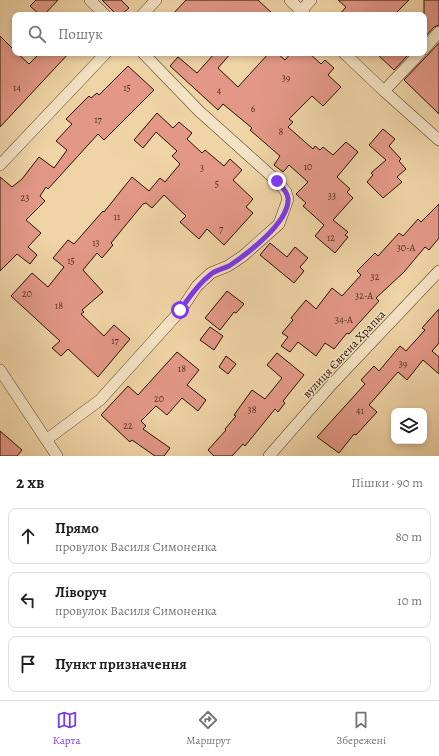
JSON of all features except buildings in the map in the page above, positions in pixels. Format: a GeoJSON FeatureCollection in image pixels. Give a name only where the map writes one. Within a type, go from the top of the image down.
{"type":"FeatureCollection","features":[{"type":"Feature","properties":{"kind":"street"},"geometry":{"type":"LineString","coordinates":[[90,0],[102,12]]}},
{"type":"Feature","properties":{"kind":"street"},"geometry":{"type":"LineString","coordinates":[[145,12],[156,0]]}},
{"type":"Feature","properties":{"kind":"street"},"geometry":{"type":"LineString","coordinates":[[290,0],[302,12]]}},
{"type":"Feature","properties":{"kind":"street"},"geometry":{"type":"LineString","coordinates":[[304,12],[311,0]]}},
{"type":"Feature","properties":{"kind":"street"},"geometry":{"type":"LineString","coordinates":[[427,45],[439,32]]}},
{"type":"Feature","properties":{"kind":"street"},"geometry":{"type":"LineString","coordinates":[[0,165],[103,56]]}},
{"type":"Feature","properties":{"kind":"street"},"geometry":{"type":"LineString","coordinates":[[46,440],[100,400],[180,310],[197,286],[211,274],[228,266],[243,256],[279,224],[287,206],[288,199],[286,192],[277,181],[199,111],[146,56]]}},
{"type":"Feature","properties":{"kind":"street"},"geometry":{"type":"LineString","coordinates":[[347,56],[439,140]]}},
{"type":"Feature","properties":{"kind":"street"},"geometry":{"type":"LineString","coordinates":[[384,91],[417,56]]}},
{"type":"Feature","properties":{"kind":"street","name":"вулиця Євгена Храпка"},"geometry":{"type":"LineString","coordinates":[[269,456],[332,384],[439,271]]}},
{"type":"Feature","properties":{"kind":"street"},"geometry":{"type":"LineString","coordinates":[[0,370],[56,456]]}},
{"type":"Feature","properties":{"kind":"route"},"geometry":{"type":"LineString","coordinates":[[180,310],[197,286],[211,274],[228,266],[243,256],[279,224],[287,206],[288,199],[286,192],[277,181]]}}]}
